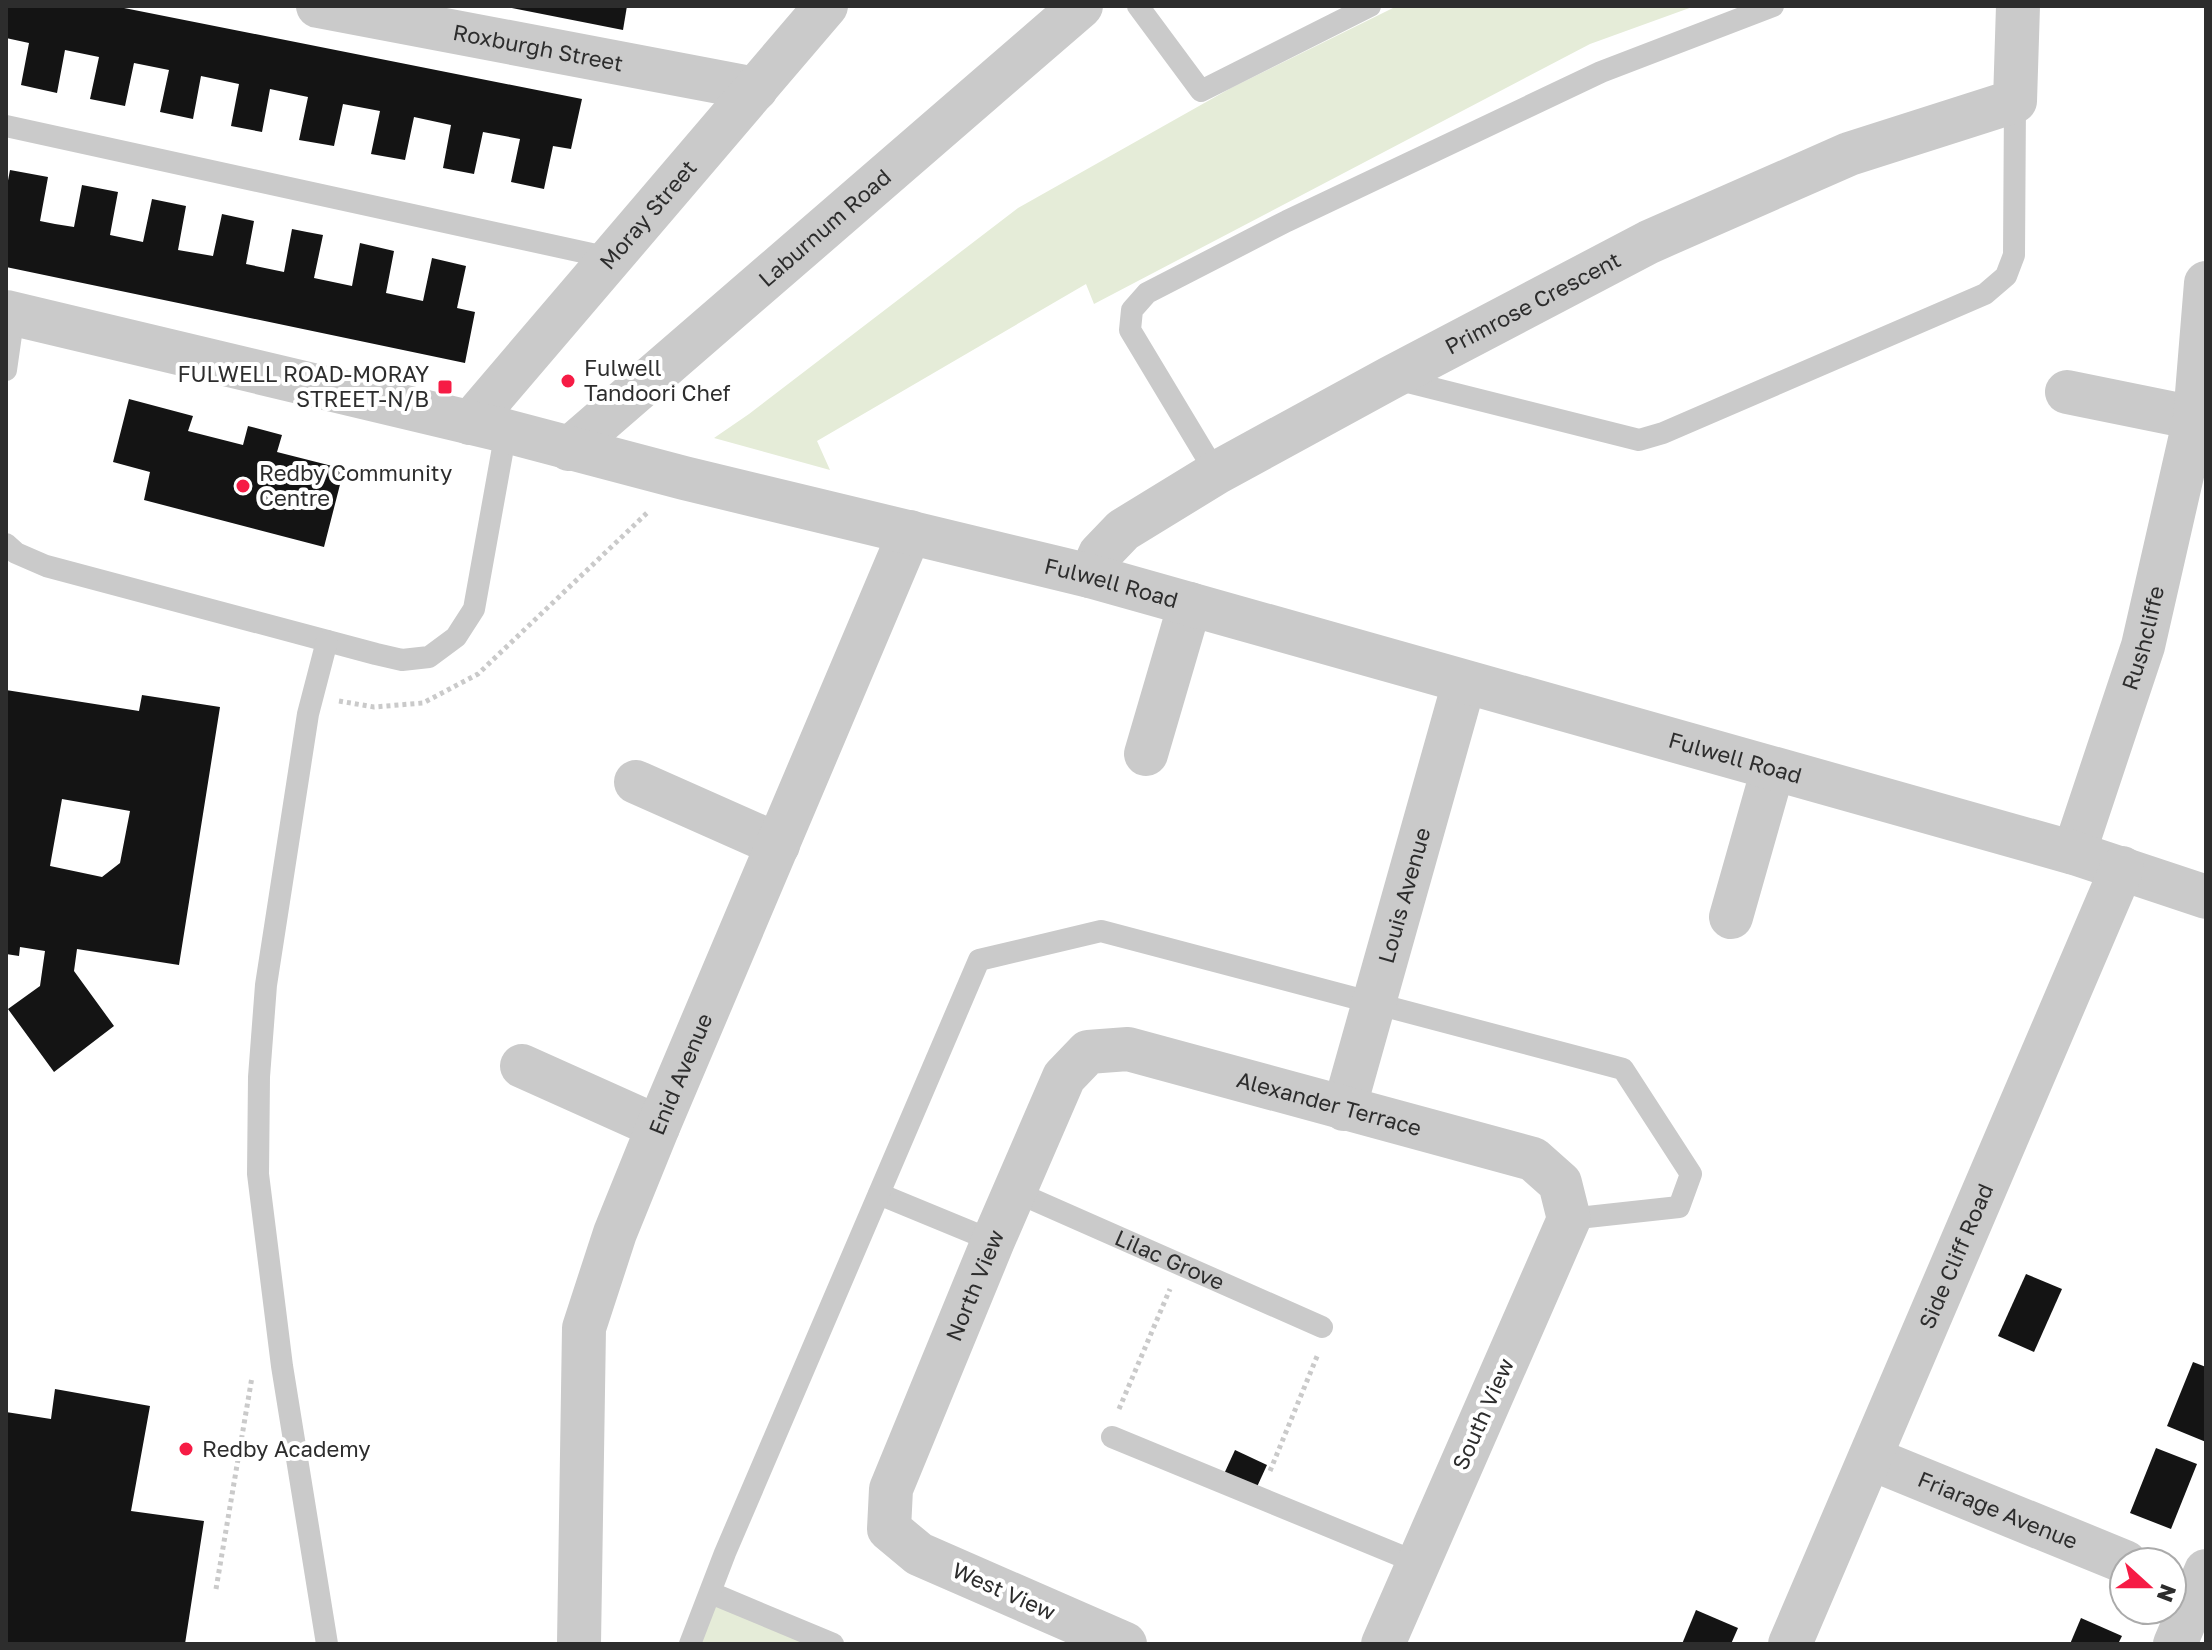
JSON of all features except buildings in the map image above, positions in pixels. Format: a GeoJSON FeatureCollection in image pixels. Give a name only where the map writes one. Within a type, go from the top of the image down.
{"type":"FeatureCollection","features":[{"type":"Feature","properties":{"kind":"street","name":"Roxburgh Street"},"geometry":{"type":"LineString","coordinates":[[318,6],[756,89]]}},
{"type":"Feature","properties":{"kind":"street","name":"Moray Street"},"geometry":{"type":"LineString","coordinates":[[488,427],[610,258],[826,6]]}},
{"type":"Feature","properties":{"kind":"street","name":"Laburnum Road"},"geometry":{"type":"LineString","coordinates":[[569,449],[1081,6]]}},
{"type":"Feature","properties":{"kind":"street"},"geometry":{"type":"LineString","coordinates":[[2015,101],[2018,6]]}},
{"type":"Feature","properties":{"kind":"street","name":"Primrose Crescent"},"geometry":{"type":"LineString","coordinates":[[1090,576],[1100,554],[1123,530],[1216,473],[1649,242],[1849,154],[2015,101]]}},
{"type":"Feature","properties":{"kind":"street","name":"Rushcliffe"},"geometry":{"type":"LineString","coordinates":[[2074,853],[2143,646],[2195,418],[2206,283]]}},
{"type":"Feature","properties":{"kind":"street","name":"Fulwell Road"},"geometry":{"type":"LineString","coordinates":[[10,313],[1090,576],[2074,853],[2206,897]]}},
{"type":"Feature","properties":{"kind":"street"},"geometry":{"type":"LineString","coordinates":[[2067,392],[2195,418]]}},
{"type":"Feature","properties":{"kind":"street","name":"Enid Avenue"},"geometry":{"type":"LineString","coordinates":[[579,1644],[584,1328],[615,1233],[658,1127],[910,532]]}},
{"type":"Feature","properties":{"kind":"street"},"geometry":{"type":"LineString","coordinates":[[1146,754],[1190,604]]}},
{"type":"Feature","properties":{"kind":"street","name":"Louis Avenue"},"geometry":{"type":"LineString","coordinates":[[1344,1109],[1464,683]]}},
{"type":"Feature","properties":{"kind":"street"},"geometry":{"type":"LineString","coordinates":[[1731,917],[1773,769]]}},
{"type":"Feature","properties":{"kind":"street"},"geometry":{"type":"LineString","coordinates":[[636,782],[778,845]]}},
{"type":"Feature","properties":{"kind":"street","name":"Side Cliff Road"},"geometry":{"type":"LineString","coordinates":[[1790,1644],[2122,868]]}},
{"type":"Feature","properties":{"kind":"street","name":"Alexander Terrace"},"geometry":{"type":"LineString","coordinates":[[1088,1052],[1128,1049],[1533,1159],[1564,1201]]}},
{"type":"Feature","properties":{"kind":"street","name":"North View"},"geometry":{"type":"LineString","coordinates":[[889,1529],[891,1489],[993,1241],[1064,1077],[1088,1052]]}},
{"type":"Feature","properties":{"kind":"street"},"geometry":{"type":"LineString","coordinates":[[522,1066],[658,1127]]}},
{"type":"Feature","properties":{"kind":"street","name":"South View"},"geometry":{"type":"LineString","coordinates":[[1383,1644],[1564,1201]]}},
{"type":"Feature","properties":{"kind":"street","name":"Friarage Avenue"},"geometry":{"type":"LineString","coordinates":[[1870,1458],[2108,1555]]}},
{"type":"Feature","properties":{"kind":"street","name":"West View"},"geometry":{"type":"LineString","coordinates":[[889,1529],[919,1554],[1125,1644]]}},
{"type":"Feature","properties":{"kind":"street"},"geometry":{"type":"LineString","coordinates":[[2175,1644],[2195,1585]]}},
{"type":"Feature","properties":{"kind":"lane"},"geometry":{"type":"LineString","coordinates":[[1138,6],[1201,91],[1370,6]]}},
{"type":"Feature","properties":{"kind":"lane"},"geometry":{"type":"LineString","coordinates":[[1216,473],[1130,330],[1132,310],[1147,293],[1287,221],[1601,72],[1773,6]]}},
{"type":"Feature","properties":{"kind":"lane"},"geometry":{"type":"LineString","coordinates":[[1390,378],[1639,440],[1663,433],[1985,294],[2006,276],[2014,255],[2015,101]]}},
{"type":"Feature","properties":{"kind":"lane"},"geometry":{"type":"LineString","coordinates":[[6,126],[610,258]]}},
{"type":"Feature","properties":{"kind":"lane"},"geometry":{"type":"LineString","coordinates":[[6,370],[10,313]]}},
{"type":"Feature","properties":{"kind":"lane"},"geometry":{"type":"LineString","coordinates":[[6,544],[16,553],[46,566],[402,660],[429,657],[456,637],[474,609],[488,427]]}},
{"type":"Feature","properties":{"kind":"lane"},"geometry":{"type":"LineString","coordinates":[[325,1644],[282,1366],[258,1174],[259,1077],[266,985],[312,697],[327,641]]}},
{"type":"Feature","properties":{"kind":"lane"},"geometry":{"type":"LineString","coordinates":[[690,1644],[731,1539],[979,960],[1101,931],[1623,1069],[1691,1174],[1679,1207],[1564,1201]]}},
{"type":"Feature","properties":{"kind":"lane","name":"Lilac Grove"},"geometry":{"type":"LineString","coordinates":[[1016,1192],[1322,1327]]}},
{"type":"Feature","properties":{"kind":"lane"},"geometry":{"type":"LineString","coordinates":[[879,1194],[993,1241]]}},
{"type":"Feature","properties":{"kind":"lane"},"geometry":{"type":"LineString","coordinates":[[1112,1437],[1418,1563]]}},
{"type":"Feature","properties":{"kind":"lane"},"geometry":{"type":"LineString","coordinates":[[711,1593],[833,1644]]}},
{"type":"Feature","properties":{"kind":"path"},"geometry":{"type":"LineString","coordinates":[[312,697],[374,707],[423,703],[478,674],[684,478]]}},
{"type":"Feature","properties":{"kind":"path"},"geometry":{"type":"LineString","coordinates":[[1112,1437],[1108,1435],[1181,1264]]}},
{"type":"Feature","properties":{"kind":"path"},"geometry":{"type":"LineString","coordinates":[[1260,1497],[1328,1329],[1322,1327]]}},
{"type":"Feature","properties":{"kind":"path"},"geometry":{"type":"LineString","coordinates":[[216,1589],[253,1369],[282,1366]]}},
{"type":"Feature","properties":{"kind":"green space"},"geometry":{"type":"Polygon","coordinates":[[[1397,6],[1695,6],[1590,44],[1094,304],[1086,284],[817,441],[830,470],[714,438],[1018,208],[1231,88],[1397,6]]]}},
{"type":"Feature","properties":{"kind":"green space"},"geometry":{"type":"Polygon","coordinates":[[[711,1593],[833,1644],[690,1644],[711,1593]]]}},
{"type":"Feature","properties":{"kind":"place","name":"Fulwell Tandoori Chef"},"geometry":{"type":"Point","coordinates":[568,381]}},
{"type":"Feature","properties":{"kind":"place","name":"FULWELL ROAD-MORAY STREET-N/B"},"geometry":{"type":"Point","coordinates":[445,387]}},
{"type":"Feature","properties":{"kind":"place","name":"Redby Community Centre"},"geometry":{"type":"Point","coordinates":[243,486]}},
{"type":"Feature","properties":{"kind":"place","name":"Redby Academy"},"geometry":{"type":"Point","coordinates":[186,1449]}}]}
